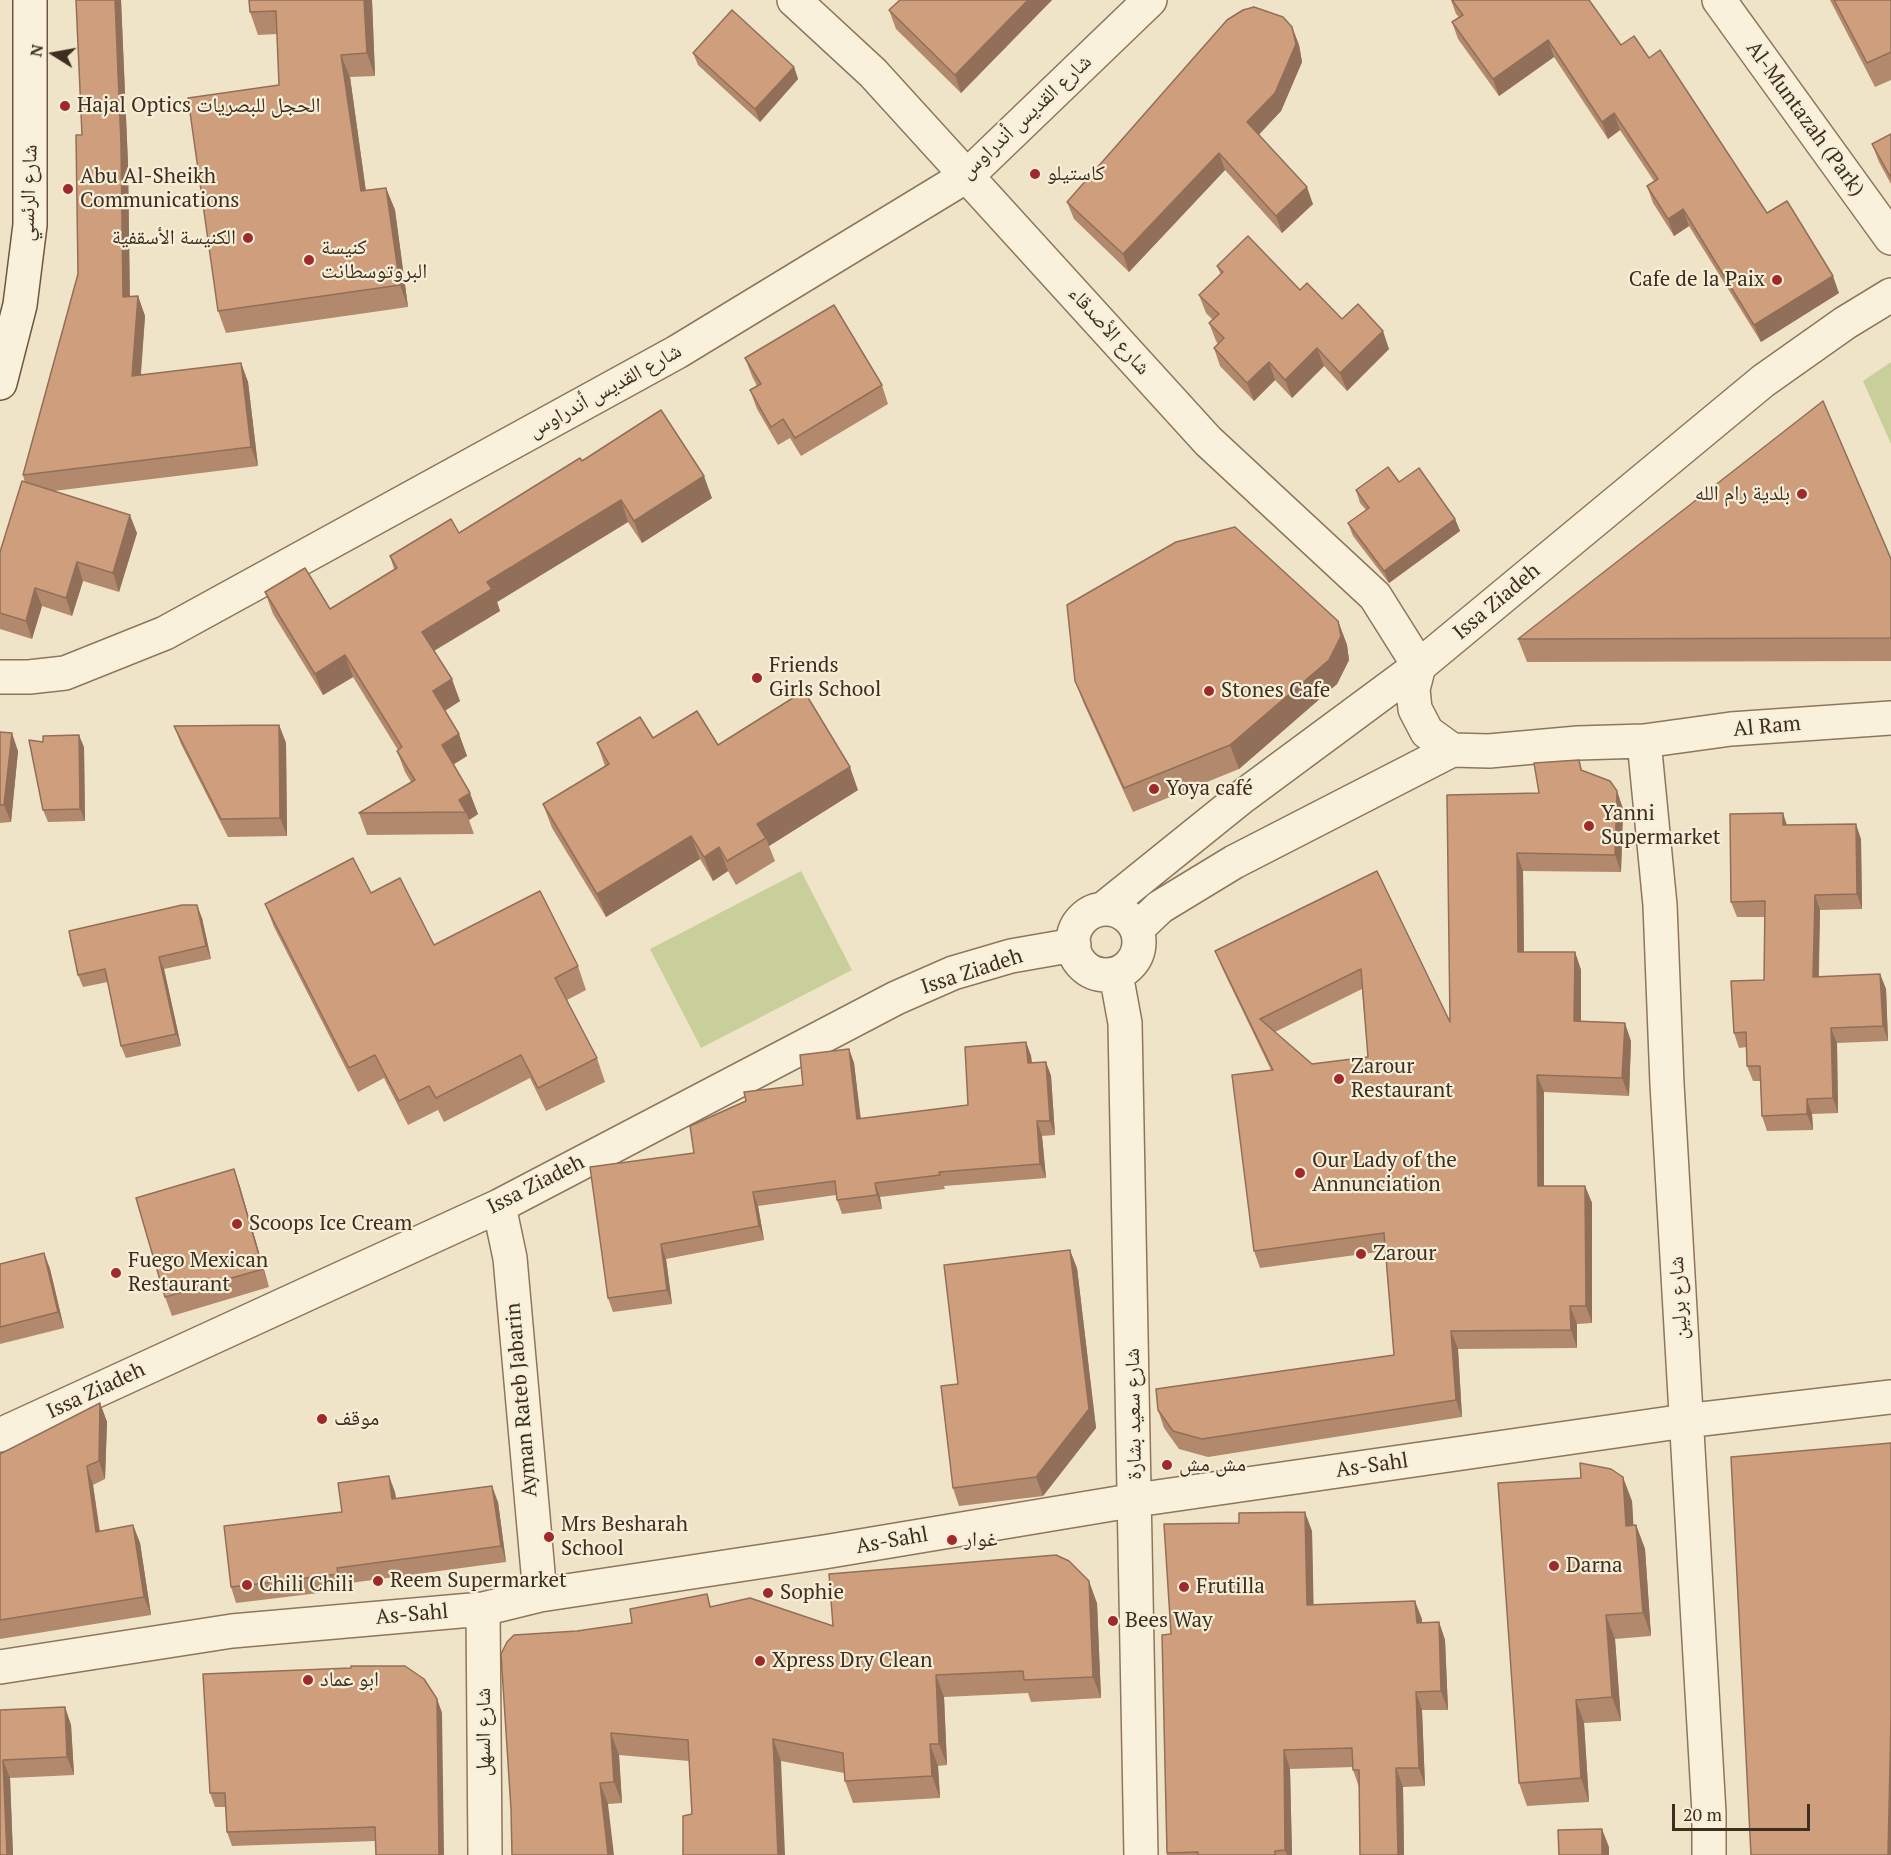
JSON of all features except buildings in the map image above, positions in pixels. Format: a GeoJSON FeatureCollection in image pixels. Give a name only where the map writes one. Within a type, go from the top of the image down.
{"type":"FeatureCollection","features":[{"type":"Feature","properties":{"kind":"street","name":"شارع الرئسي"},"geometry":{"type":"LineString","coordinates":[[0,383],[20,304],[30,225],[30,0]]}},
{"type":"Feature","properties":{"kind":"street","name":"شارع الأصدقاء"},"geometry":{"type":"LineString","coordinates":[[794,0],[873,73],[1208,441],[1375,596],[1419,666]]}},
{"type":"Feature","properties":{"kind":"street","name":"شارع القديس أندراوس"},"geometry":{"type":"LineString","coordinates":[[0,677],[65,673],[175,628],[677,352],[968,175],[1150,0]]}},
{"type":"Feature","properties":{"kind":"street","name":"Al-Muntazah (Park)"},"geometry":{"type":"LineString","coordinates":[[1719,0],[1891,237]]}},
{"type":"Feature","properties":{"kind":"street","name":"Issa Ziadeh"},"geometry":{"type":"LineString","coordinates":[[1103,909],[1242,797],[1419,666],[1763,381],[1845,322],[1891,295]]}},
{"type":"Feature","properties":{"kind":"street"},"geometry":{"type":"LineString","coordinates":[[1137,929],[1160,907],[1234,862],[1452,750],[1427,732],[1415,709],[1413,689],[1419,666]]}},
{"type":"Feature","properties":{"kind":"street","name":"Al Ram"},"geometry":{"type":"LineString","coordinates":[[1452,750],[1489,751],[1578,742],[1644,741],[1731,729],[1891,718]]}},
{"type":"Feature","properties":{"kind":"street","name":"شارع برلين"},"geometry":{"type":"LineString","coordinates":[[1644,741],[1660,905],[1667,1084],[1709,1813],[1709,1855]]}},
{"type":"Feature","properties":{"kind":"street"},"geometry":{"type":"LineString","coordinates":[[1103,909],[1124,913],[1137,929],[1139,940],[1134,960],[1116,974],[1106,976],[1085,968],[1078,960],[1073,937],[1083,918],[1103,909]]}},
{"type":"Feature","properties":{"kind":"street","name":"Issa Ziadeh"},"geometry":{"type":"LineString","coordinates":[[0,1435],[499,1206],[896,998],[952,973],[1011,956],[1074,945]]}},
{"type":"Feature","properties":{"kind":"street","name":"شارع سعيد بشارة"},"geometry":{"type":"LineString","coordinates":[[1116,974],[1125,1023],[1136,1500],[1141,1855]]}},
{"type":"Feature","properties":{"kind":"street","name":"Ayman Rateb Jabarin"},"geometry":{"type":"LineString","coordinates":[[499,1206],[510,1258],[540,1595]]}},
{"type":"Feature","properties":{"kind":"street","name":"As-Sahl"},"geometry":{"type":"LineString","coordinates":[[0,1667],[232,1631],[483,1609],[540,1595],[824,1552],[1136,1500],[1685,1421],[1891,1396]]}},
{"type":"Feature","properties":{"kind":"street","name":"شارع السهل"},"geometry":{"type":"LineString","coordinates":[[483,1609],[484,1855]]}},
{"type":"Feature","properties":{"kind":"green space"},"geometry":{"type":"Polygon","coordinates":[[[1891,362],[1891,444],[1863,381],[1891,362]]]}},
{"type":"Feature","properties":{"kind":"green space"},"geometry":{"type":"Polygon","coordinates":[[[801,871],[852,970],[701,1048],[650,949],[801,871]]]}},
{"type":"Feature","properties":{"kind":"place","name":"Hajal Optics الحجل للبصريات"},"geometry":{"type":"Point","coordinates":[65,106]}},
{"type":"Feature","properties":{"kind":"place","name":"كاستيلو"},"geometry":{"type":"Point","coordinates":[1035,174]}},
{"type":"Feature","properties":{"kind":"place","name":"Abu Al-Sheikh Communications"},"geometry":{"type":"Point","coordinates":[68,189]}},
{"type":"Feature","properties":{"kind":"place","name":"الكنيسة الأسقفية"},"geometry":{"type":"Point","coordinates":[248,238]}},
{"type":"Feature","properties":{"kind":"place","name":"كنيسة البروتوسطانت"},"geometry":{"type":"Point","coordinates":[309,260]}},
{"type":"Feature","properties":{"kind":"place","name":"Cafe de la Paix"},"geometry":{"type":"Point","coordinates":[1777,280]}},
{"type":"Feature","properties":{"kind":"place","name":"بلدية رام الله"},"geometry":{"type":"Point","coordinates":[1802,494]}},
{"type":"Feature","properties":{"kind":"place","name":"Friends Girls School"},"geometry":{"type":"Point","coordinates":[757,678]}},
{"type":"Feature","properties":{"kind":"place","name":"Stones Cafe"},"geometry":{"type":"Point","coordinates":[1209,691]}},
{"type":"Feature","properties":{"kind":"place","name":"Yoya café"},"geometry":{"type":"Point","coordinates":[1154,789]}},
{"type":"Feature","properties":{"kind":"place","name":"Yanni Supermarket"},"geometry":{"type":"Point","coordinates":[1589,826]}},
{"type":"Feature","properties":{"kind":"place","name":"Zarour Restaurant"},"geometry":{"type":"Point","coordinates":[1339,1079]}},
{"type":"Feature","properties":{"kind":"place","name":"Our Lady of the Annunciation"},"geometry":{"type":"Point","coordinates":[1300,1173]}},
{"type":"Feature","properties":{"kind":"place","name":"Scoops Ice Cream"},"geometry":{"type":"Point","coordinates":[237,1224]}},
{"type":"Feature","properties":{"kind":"place","name":"Zarour"},"geometry":{"type":"Point","coordinates":[1361,1254]}},
{"type":"Feature","properties":{"kind":"place","name":"Fuego Mexican Restaurant"},"geometry":{"type":"Point","coordinates":[116,1273]}},
{"type":"Feature","properties":{"kind":"place","name":"موقف"},"geometry":{"type":"Point","coordinates":[322,1419]}},
{"type":"Feature","properties":{"kind":"place","name":"مش مش"},"geometry":{"type":"Point","coordinates":[1167,1465]}},
{"type":"Feature","properties":{"kind":"place","name":"Mrs Besharah School"},"geometry":{"type":"Point","coordinates":[549,1537]}},
{"type":"Feature","properties":{"kind":"place","name":"غوار"},"geometry":{"type":"Point","coordinates":[952,1540]}},
{"type":"Feature","properties":{"kind":"place","name":"Darna"},"geometry":{"type":"Point","coordinates":[1554,1566]}},
{"type":"Feature","properties":{"kind":"place","name":"Reem Supermarket"},"geometry":{"type":"Point","coordinates":[378,1581]}},
{"type":"Feature","properties":{"kind":"place","name":"Chili Chili"},"geometry":{"type":"Point","coordinates":[247,1585]}},
{"type":"Feature","properties":{"kind":"place","name":"Frutilla"},"geometry":{"type":"Point","coordinates":[1184,1587]}},
{"type":"Feature","properties":{"kind":"place","name":"Sophie"},"geometry":{"type":"Point","coordinates":[768,1593]}},
{"type":"Feature","properties":{"kind":"place","name":"Bees Way"},"geometry":{"type":"Point","coordinates":[1113,1621]}},
{"type":"Feature","properties":{"kind":"place","name":"Xpress Dry Clean"},"geometry":{"type":"Point","coordinates":[760,1661]}},
{"type":"Feature","properties":{"kind":"place","name":"ابو عماد"},"geometry":{"type":"Point","coordinates":[308,1680]}}]}
